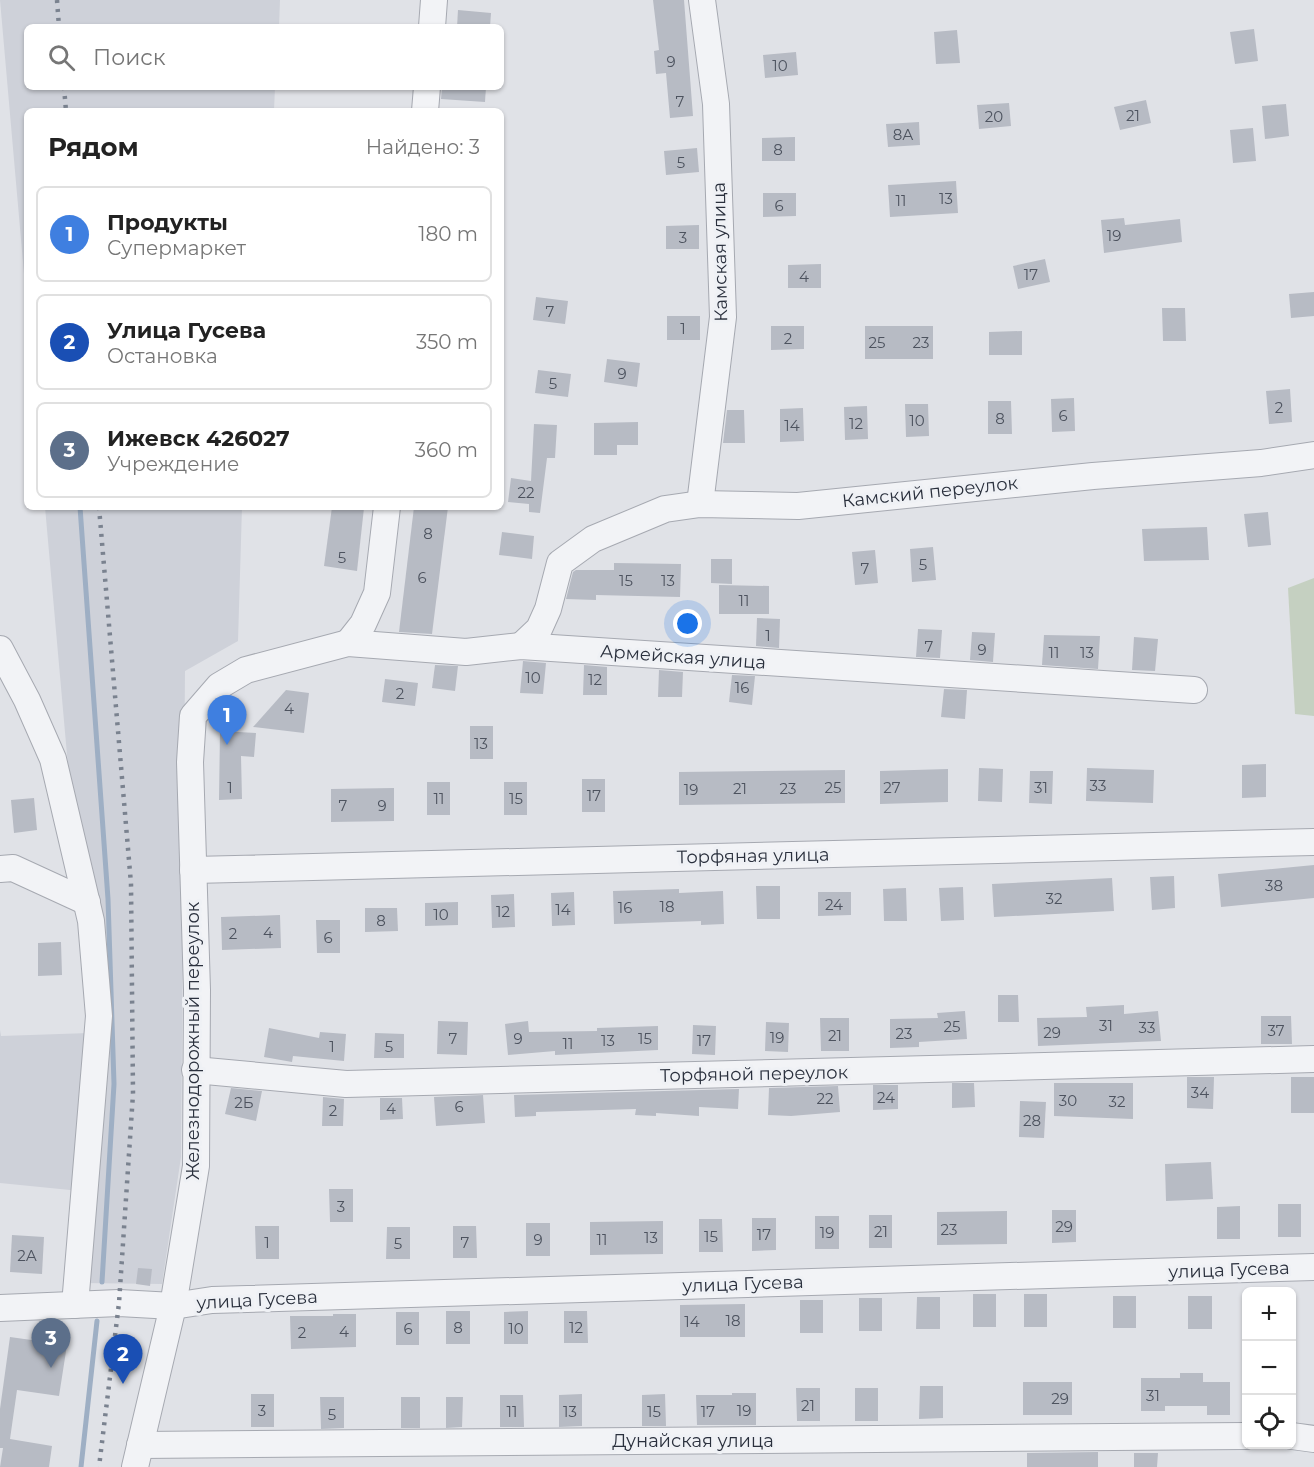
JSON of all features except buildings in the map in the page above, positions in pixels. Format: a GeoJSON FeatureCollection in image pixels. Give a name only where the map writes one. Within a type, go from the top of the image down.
{"type":"FeatureCollection","features":[{"type":"Feature","properties":{"kind":"street"},"geometry":{"type":"LineString","coordinates":[[432,24],[434,0]]}},
{"type":"Feature","properties":{"kind":"street","name":"Камская улица"},"geometry":{"type":"LineString","coordinates":[[700,504],[723,317],[716,104],[702,0]]}},
{"type":"Feature","properties":{"kind":"street"},"geometry":{"type":"LineString","coordinates":[[425,108],[427,90]]}},
{"type":"Feature","properties":{"kind":"street","name":"Камский переулок"},"geometry":{"type":"LineString","coordinates":[[521,646],[539,629],[548,609],[560,562],[593,539],[665,509],[700,504],[798,506],[1082,477],[1261,463],[1314,455]]}},
{"type":"Feature","properties":{"kind":"street"},"geometry":{"type":"LineString","coordinates":[[348,643],[363,624],[377,593],[387,510]]}},
{"type":"Feature","properties":{"kind":"street","name":"Армейская улица"},"geometry":{"type":"LineString","coordinates":[[193,716],[219,686],[246,670],[348,643],[465,651],[521,646],[1194,690]]}},
{"type":"Feature","properties":{"kind":"street"},"geometry":{"type":"LineString","coordinates":[[0,649],[27,700],[53,759],[91,921],[99,1016],[75,1305]]}},
{"type":"Feature","properties":{"kind":"street","name":"Железнодорожный переулок"},"geometry":{"type":"LineString","coordinates":[[137,1456],[173,1306],[196,1166],[197,990],[190,762],[193,716]]}},
{"type":"Feature","properties":{"kind":"street","name":"Торфяная улица"},"geometry":{"type":"LineString","coordinates":[[193,870],[1314,842]]}},
{"type":"Feature","properties":{"kind":"street"},"geometry":{"type":"LineString","coordinates":[[0,869],[12,868],[87,902]]}},
{"type":"Feature","properties":{"kind":"street","name":"Торфяной переулок"},"geometry":{"type":"LineString","coordinates":[[195,1070],[346,1084],[1314,1059]]}},
{"type":"Feature","properties":{"kind":"street","name":"улица Гусева"},"geometry":{"type":"LineString","coordinates":[[0,1308],[119,1303],[173,1306],[212,1300],[1314,1267]]}},
{"type":"Feature","properties":{"kind":"street","name":"Дунайская улица"},"geometry":{"type":"LineString","coordinates":[[137,1456],[1242,1436]]}},
{"type":"Feature","properties":{"kind":"street"},"geometry":{"type":"LineString","coordinates":[[1296,1437],[1314,1439]]}},
{"type":"Feature","properties":{"kind":"shaded area"},"geometry":{"type":"Polygon","coordinates":[[[0,0],[280,0],[279,24],[24,24],[24,90],[275,90],[274,108],[24,108],[24,274],[0,0]]]}},
{"type":"Feature","properties":{"kind":"shaded area"},"geometry":{"type":"Polygon","coordinates":[[[45,510],[242,510],[238,641],[185,671],[181,1157],[162,1284],[80,1283],[80,1191],[0,1183],[0,1030],[1,1036],[89,1033],[84,946],[45,510]]]}},
{"type":"Feature","properties":{"kind":"green space"},"geometry":{"type":"Polygon","coordinates":[[[1314,578],[1314,716],[1295,714],[1288,588],[1314,578]]]}},
{"type":"Feature","properties":{"kind":"waterway"},"geometry":{"type":"LineString","coordinates":[[80,510],[108,899],[114,1084],[102,1282]]}},
{"type":"Feature","properties":{"kind":"waterway"},"geometry":{"type":"LineString","coordinates":[[81,1467],[97,1321]]}},
{"type":"Feature","properties":{"kind":"railway"},"geometry":{"type":"LineString","coordinates":[[57,0],[59,24]]}},
{"type":"Feature","properties":{"kind":"railway"},"geometry":{"type":"LineString","coordinates":[[64,90],[66,108]]}},
{"type":"Feature","properties":{"kind":"railway"},"geometry":{"type":"LineString","coordinates":[[99,510],[131,884],[133,1094],[119,1303],[99,1467]]}},
{"type":"Feature","properties":{"kind":"place","name":"Продукты"},"geometry":{"type":"Point","coordinates":[227,745]}},
{"type":"Feature","properties":{"kind":"place","name":"Ижевск 426027"},"geometry":{"type":"Point","coordinates":[51,1368]}},
{"type":"Feature","properties":{"kind":"place","name":"Улица Гусева"},"geometry":{"type":"Point","coordinates":[123,1384]}}]}
